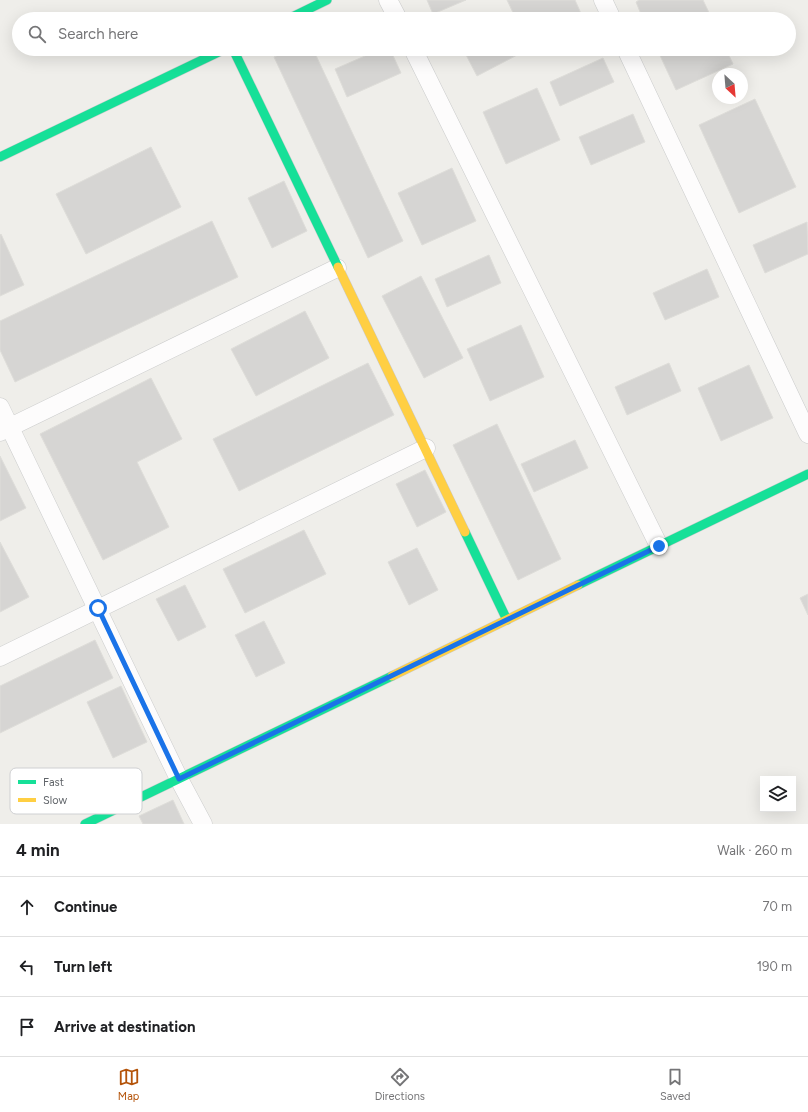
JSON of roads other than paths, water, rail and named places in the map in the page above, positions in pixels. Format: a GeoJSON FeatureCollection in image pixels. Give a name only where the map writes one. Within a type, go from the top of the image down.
{"type":"FeatureCollection","features":[{"type":"Feature","properties":{"kind":"street"},"geometry":{"type":"LineString","coordinates":[[302,12],[327,0]]}},
{"type":"Feature","properties":{"kind":"street"},"geometry":{"type":"LineString","coordinates":[[388,0],[394,12]]}},
{"type":"Feature","properties":{"kind":"street"},"geometry":{"type":"LineString","coordinates":[[603,0],[609,12]]}},
{"type":"Feature","properties":{"kind":"street"},"geometry":{"type":"LineString","coordinates":[[0,157],[210,56]]}},
{"type":"Feature","properties":{"kind":"street"},"geometry":{"type":"LineString","coordinates":[[236,56],[337,268],[426,448],[507,620]]}},
{"type":"Feature","properties":{"kind":"street"},"geometry":{"type":"LineString","coordinates":[[416,56],[659,546]]}},
{"type":"Feature","properties":{"kind":"street"},"geometry":{"type":"LineString","coordinates":[[629,56],[808,434]]}},
{"type":"Feature","properties":{"kind":"street"},"geometry":{"type":"LineString","coordinates":[[5,429],[337,268]]}},
{"type":"Feature","properties":{"kind":"street"},"geometry":{"type":"LineString","coordinates":[[0,408],[5,429],[98,608],[179,779],[204,824]]}},
{"type":"Feature","properties":{"kind":"street"},"geometry":{"type":"LineString","coordinates":[[0,657],[426,448]]}},
{"type":"Feature","properties":{"kind":"street"},"geometry":{"type":"LineString","coordinates":[[142,797],[808,474]]}},
{"type":"Feature","properties":{"kind":"street"},"geometry":{"type":"LineString","coordinates":[[85,824],[106,814]]}}]}
